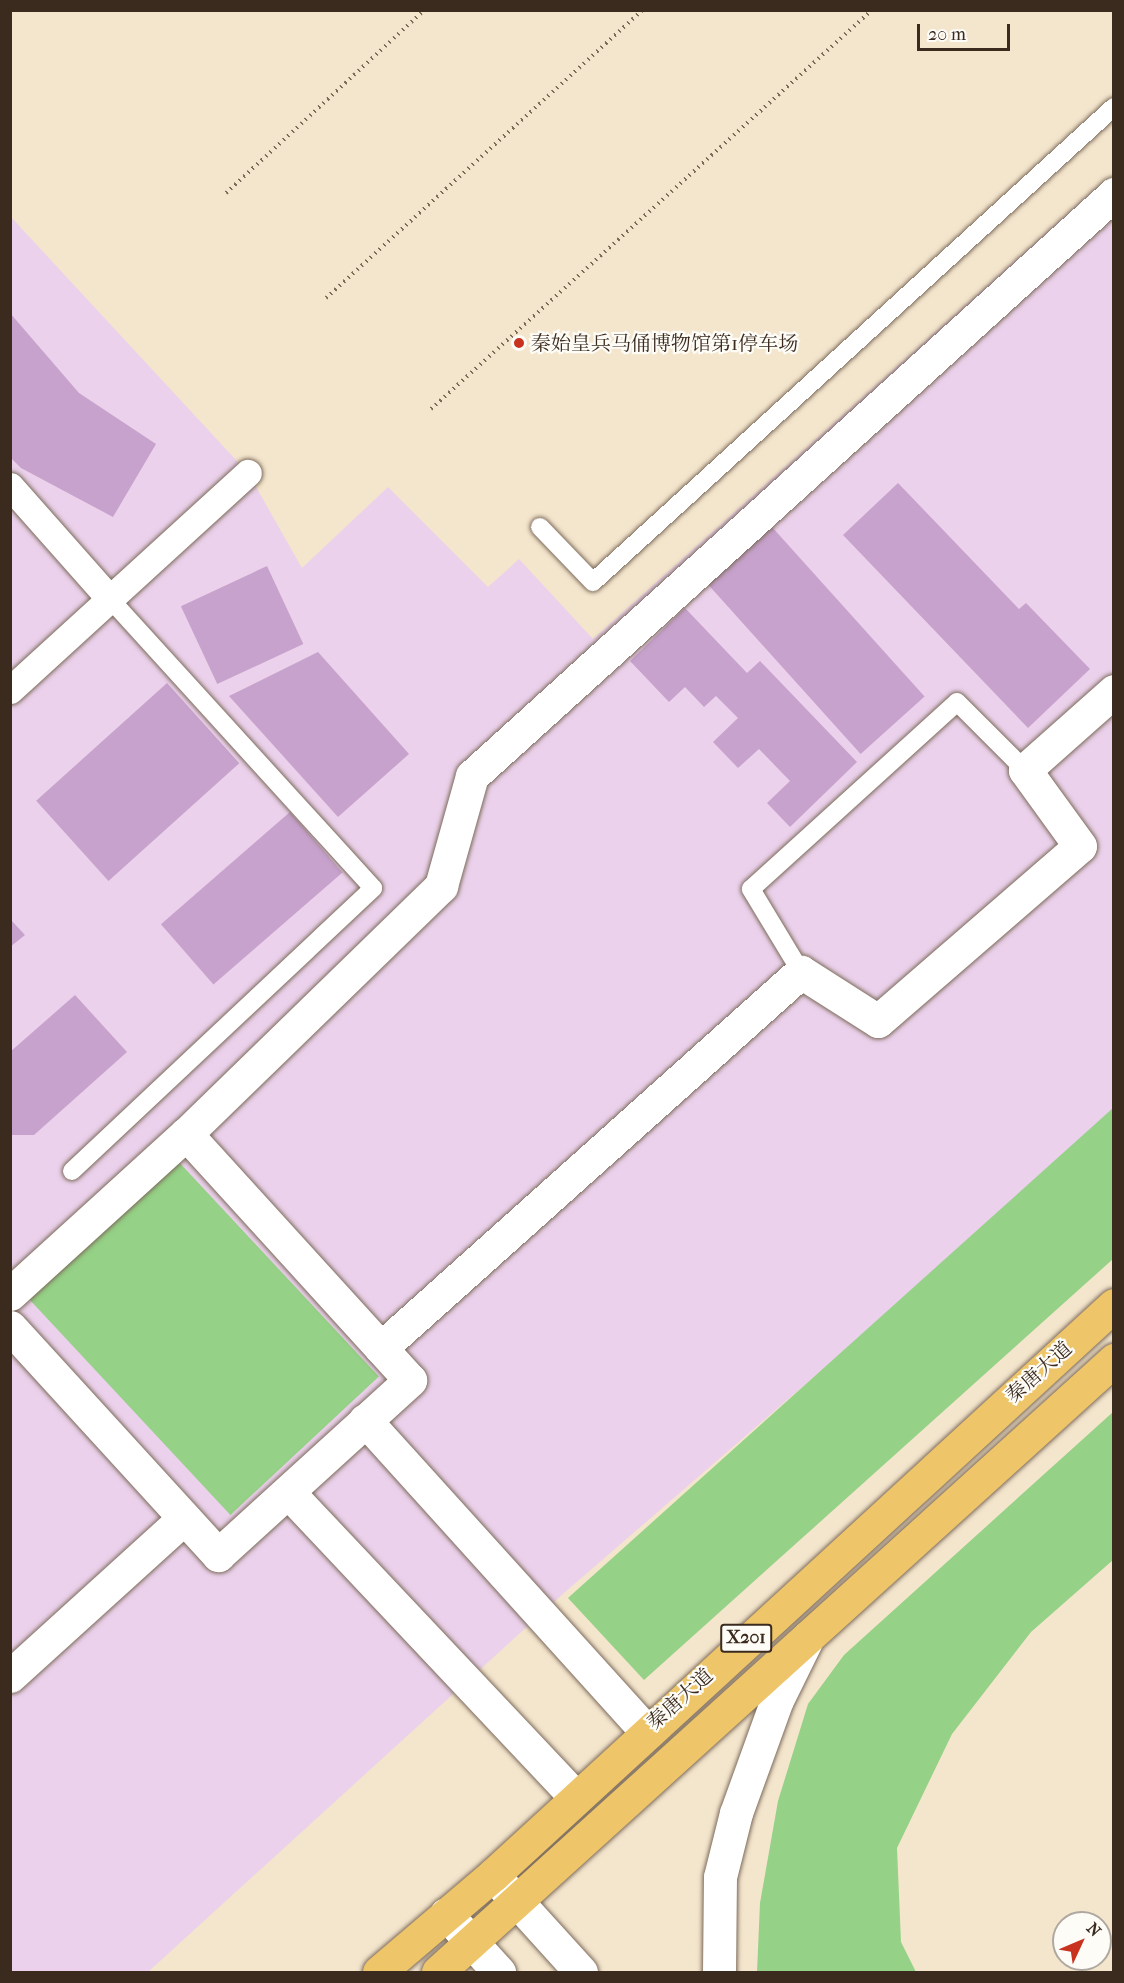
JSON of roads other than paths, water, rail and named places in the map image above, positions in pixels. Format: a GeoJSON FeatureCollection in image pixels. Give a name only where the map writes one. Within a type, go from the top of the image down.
{"type":"FeatureCollection","features":[{"type":"Feature","properties":{"kind":"main road","name":"秦唐大道"},"geometry":{"type":"LineString","coordinates":[[380,1972],[493,1875],[645,1731],[1113,1305]]}},
{"type":"Feature","properties":{"kind":"main road","name":"秦唐大道"},"geometry":{"type":"LineString","coordinates":[[438,1972],[812,1630],[1113,1360]]}},
{"type":"Feature","properties":{"kind":"street"},"geometry":{"type":"LineString","coordinates":[[10,1294],[186,1134],[441,886],[472,776],[1113,194]]}},
{"type":"Feature","properties":{"kind":"street"},"geometry":{"type":"LineString","coordinates":[[10,690],[248,473]]}},
{"type":"Feature","properties":{"kind":"street"},"geometry":{"type":"LineString","coordinates":[[10,486],[111,600]]}},
{"type":"Feature","properties":{"kind":"street"},"geometry":{"type":"LineString","coordinates":[[381,1348],[801,972],[878,1021],[1080,846],[1025,770],[1113,691]]}},
{"type":"Feature","properties":{"kind":"street"},"geometry":{"type":"LineString","coordinates":[[10,1327],[218,1555],[410,1380],[186,1134]]}},
{"type":"Feature","properties":{"kind":"street"},"geometry":{"type":"LineString","coordinates":[[365,1420],[645,1731]]}},
{"type":"Feature","properties":{"kind":"street"},"geometry":{"type":"LineString","coordinates":[[288,1492],[576,1798]]}},
{"type":"Feature","properties":{"kind":"street"},"geometry":{"type":"LineString","coordinates":[[10,1676],[184,1518]]}},
{"type":"Feature","properties":{"kind":"street"},"geometry":{"type":"LineString","coordinates":[[719,1972],[720,1877],[736,1813],[777,1700],[812,1630]]}},
{"type":"Feature","properties":{"kind":"street"},"geometry":{"type":"LineString","coordinates":[[493,1875],[517,1898],[581,1972]]}},
{"type":"Feature","properties":{"kind":"street"},"geometry":{"type":"LineString","coordinates":[[446,1914],[500,1972]]}},
{"type":"Feature","properties":{"kind":"lane"},"geometry":{"type":"LineString","coordinates":[[540,527],[593,582],[1113,107]]}},
{"type":"Feature","properties":{"kind":"lane"},"geometry":{"type":"LineString","coordinates":[[72,1171],[374,888],[111,600]]}},
{"type":"Feature","properties":{"kind":"lane"},"geometry":{"type":"LineString","coordinates":[[801,972],[751,890],[957,702],[1025,770]]}},
{"type":"Feature","properties":{"kind":"place","name":"秦始皇兵马俑博物馆第1停车场"},"geometry":{"type":"Point","coordinates":[519,343]}}]}
